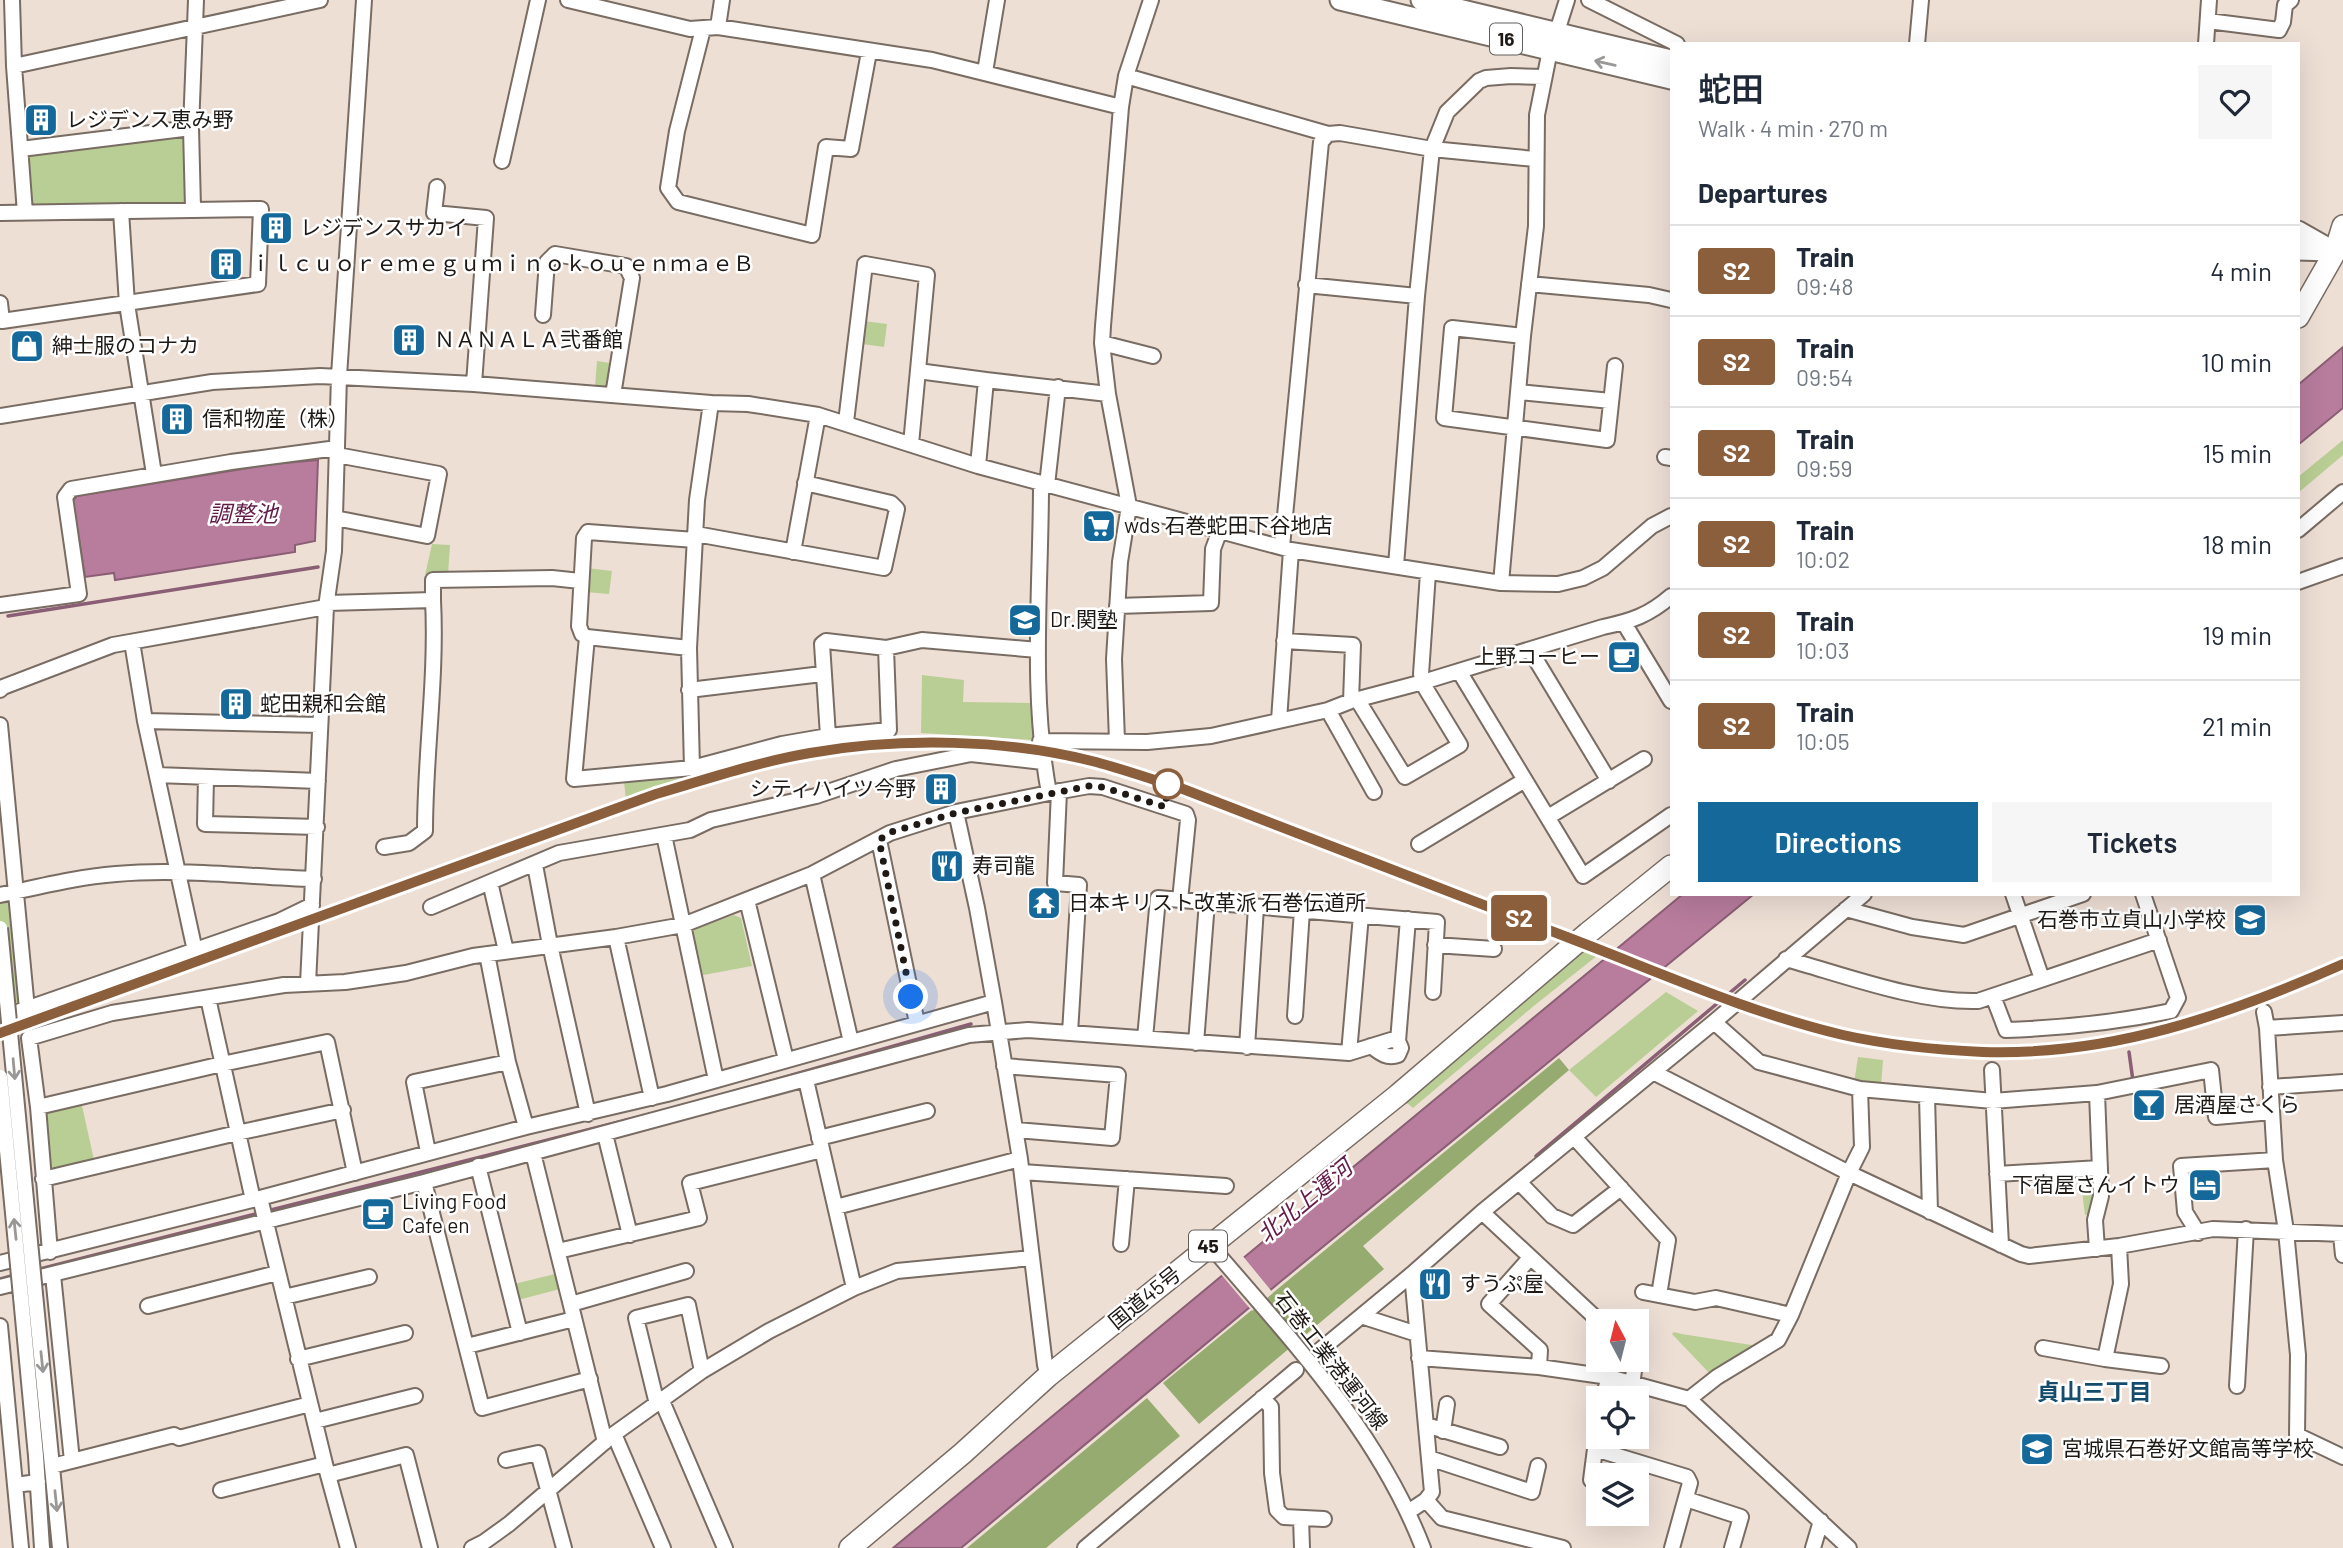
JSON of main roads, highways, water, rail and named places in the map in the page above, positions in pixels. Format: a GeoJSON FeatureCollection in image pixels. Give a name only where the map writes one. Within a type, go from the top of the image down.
{"type":"FeatureCollection","features":[{"type":"Feature","properties":{"kind":"highway"},"geometry":{"type":"LineString","coordinates":[[2300,314],[2339,252],[2343,226]]}},
{"type":"Feature","properties":{"kind":"highway","name":"国道45号"},"geometry":{"type":"LineString","coordinates":[[850,1548],[1048,1376],[1217,1253],[1569,948],[1670,867]]}},
{"type":"Feature","properties":{"kind":"main road","name":"16"},"geometry":{"type":"LineString","coordinates":[[1340,0],[1554,41],[1670,60]]}},
{"type":"Feature","properties":{"kind":"main road","name":"16"},"geometry":{"type":"LineString","coordinates":[[1422,0],[1670,79]]}},
{"type":"Feature","properties":{"kind":"main road"},"geometry":{"type":"LineString","coordinates":[[2300,232],[2339,252]]}},
{"type":"Feature","properties":{"kind":"main road"},"geometry":{"type":"LineString","coordinates":[[2300,250],[2339,252]]}},
{"type":"Feature","properties":{"kind":"water"},"geometry":{"type":"Polygon","coordinates":[[[2343,347],[2343,408],[2300,443],[2300,383],[2343,347]]]}},
{"type":"Feature","properties":{"kind":"water","name":"調整池"},"geometry":{"type":"Polygon","coordinates":[[[318,460],[315,541],[295,545],[295,552],[115,580],[114,573],[85,577],[73,501],[77,496],[273,464],[318,460]]]}},
{"type":"Feature","properties":{"kind":"water"},"geometry":{"type":"Polygon","coordinates":[[[1681,896],[1752,896],[1280,1282],[961,1548],[893,1548],[1681,896]]]}},
{"type":"Feature","properties":{"kind":"waterway"},"geometry":{"type":"LineString","coordinates":[[8,616],[318,567]]}},
{"type":"Feature","properties":{"kind":"waterway"},"geometry":{"type":"LineString","coordinates":[[1536,1156],[1745,980]]}},
{"type":"Feature","properties":{"kind":"waterway"},"geometry":{"type":"LineString","coordinates":[[718,1096],[971,1024]]}},
{"type":"Feature","properties":{"kind":"waterway"},"geometry":{"type":"LineString","coordinates":[[2129,1052],[2133,1081]]}},
{"type":"Feature","properties":{"kind":"waterway"},"geometry":{"type":"LineString","coordinates":[[267,1211],[670,1109]]}},
{"type":"Feature","properties":{"kind":"waterway"},"geometry":{"type":"LineString","coordinates":[[36,1270],[259,1213]]}},
{"type":"Feature","properties":{"kind":"waterway"},"geometry":{"type":"LineString","coordinates":[[0,1279],[15,1275]]}},
{"type":"Feature","properties":{"kind":"railway"},"geometry":{"type":"LineString","coordinates":[[0,1033],[656,794],[791,757],[881,744],[954,743],[1026,749],[1062,755],[1140,775],[1183,789],[1744,1004],[1844,1035],[1908,1046],[1985,1052],[2052,1049],[2127,1039],[2181,1027],[2241,1007],[2343,964]]}},
{"type":"Feature","properties":{"kind":"train","name":"S2"},"geometry":{"type":"LineString","coordinates":[[0,1033],[656,794],[735,770],[810,753],[872,745],[983,745],[1041,751],[1094,762],[1183,789],[1744,1004],[1844,1035],[1909,1046],[1984,1052],[2052,1049],[2127,1039],[2181,1027],[2241,1007],[2343,964]]}},
{"type":"Feature","properties":{"kind":"place","name":"レジデンス恵み野"},"geometry":{"type":"Point","coordinates":[41,120]}},
{"type":"Feature","properties":{"kind":"place","name":"レジデンスサカイ"},"geometry":{"type":"Point","coordinates":[276,228]}},
{"type":"Feature","properties":{"kind":"place","name":"ｉｌｃｕｏｒｅｍｅｇｕｍｉｎｏｋｏｕｅｎｍａｅＢ"},"geometry":{"type":"Point","coordinates":[226,264]}},
{"type":"Feature","properties":{"kind":"place","name":"ＮＡＮＡＬＡ弐番館"},"geometry":{"type":"Point","coordinates":[409,340]}},
{"type":"Feature","properties":{"kind":"place","name":"紳士服のコナカ"},"geometry":{"type":"Point","coordinates":[27,346]}},
{"type":"Feature","properties":{"kind":"place","name":"信和物産（株）"},"geometry":{"type":"Point","coordinates":[177,419]}},
{"type":"Feature","properties":{"kind":"place","name":"wds 石巻蛇田下谷地店"},"geometry":{"type":"Point","coordinates":[1099,526]}},
{"type":"Feature","properties":{"kind":"place","name":"Dr.関塾"},"geometry":{"type":"Point","coordinates":[1025,620]}},
{"type":"Feature","properties":{"kind":"place","name":"上野コーヒー"},"geometry":{"type":"Point","coordinates":[1624,657]}},
{"type":"Feature","properties":{"kind":"place","name":"蛇田親和会館"},"geometry":{"type":"Point","coordinates":[236,704]}},
{"type":"Feature","properties":{"kind":"place","name":"シティハイツ今野"},"geometry":{"type":"Point","coordinates":[941,789]}},
{"type":"Feature","properties":{"kind":"place","name":"寿司龍"},"geometry":{"type":"Point","coordinates":[947,866]}},
{"type":"Feature","properties":{"kind":"place","name":"日本キリスト改革派 石巻伝道所"},"geometry":{"type":"Point","coordinates":[1044,903]}},
{"type":"Feature","properties":{"kind":"place","name":"石巻市立貞山小学校"},"geometry":{"type":"Point","coordinates":[2250,920]}},
{"type":"Feature","properties":{"kind":"place","name":"居酒屋さくら"},"geometry":{"type":"Point","coordinates":[2149,1105]}},
{"type":"Feature","properties":{"kind":"place","name":"下宿屋さんイトウ"},"geometry":{"type":"Point","coordinates":[2205,1185]}},
{"type":"Feature","properties":{"kind":"place","name":"Living Food Cafe en"},"geometry":{"type":"Point","coordinates":[378,1214]}},
{"type":"Feature","properties":{"kind":"place","name":"すうぷ屋"},"geometry":{"type":"Point","coordinates":[1435,1284]}},
{"type":"Feature","properties":{"kind":"place","name":"宮城県石巻好文館高等学校"},"geometry":{"type":"Point","coordinates":[2037,1449]}},
{"type":"Feature","properties":{"kind":"district","name":"貞山三丁目"},"geometry":{"type":"Point","coordinates":[2094,1392]}},
{"type":"Feature","properties":{"kind":"water label","name":"北北上運河"},"geometry":{"type":"Point","coordinates":[1305,1201]}}]}
